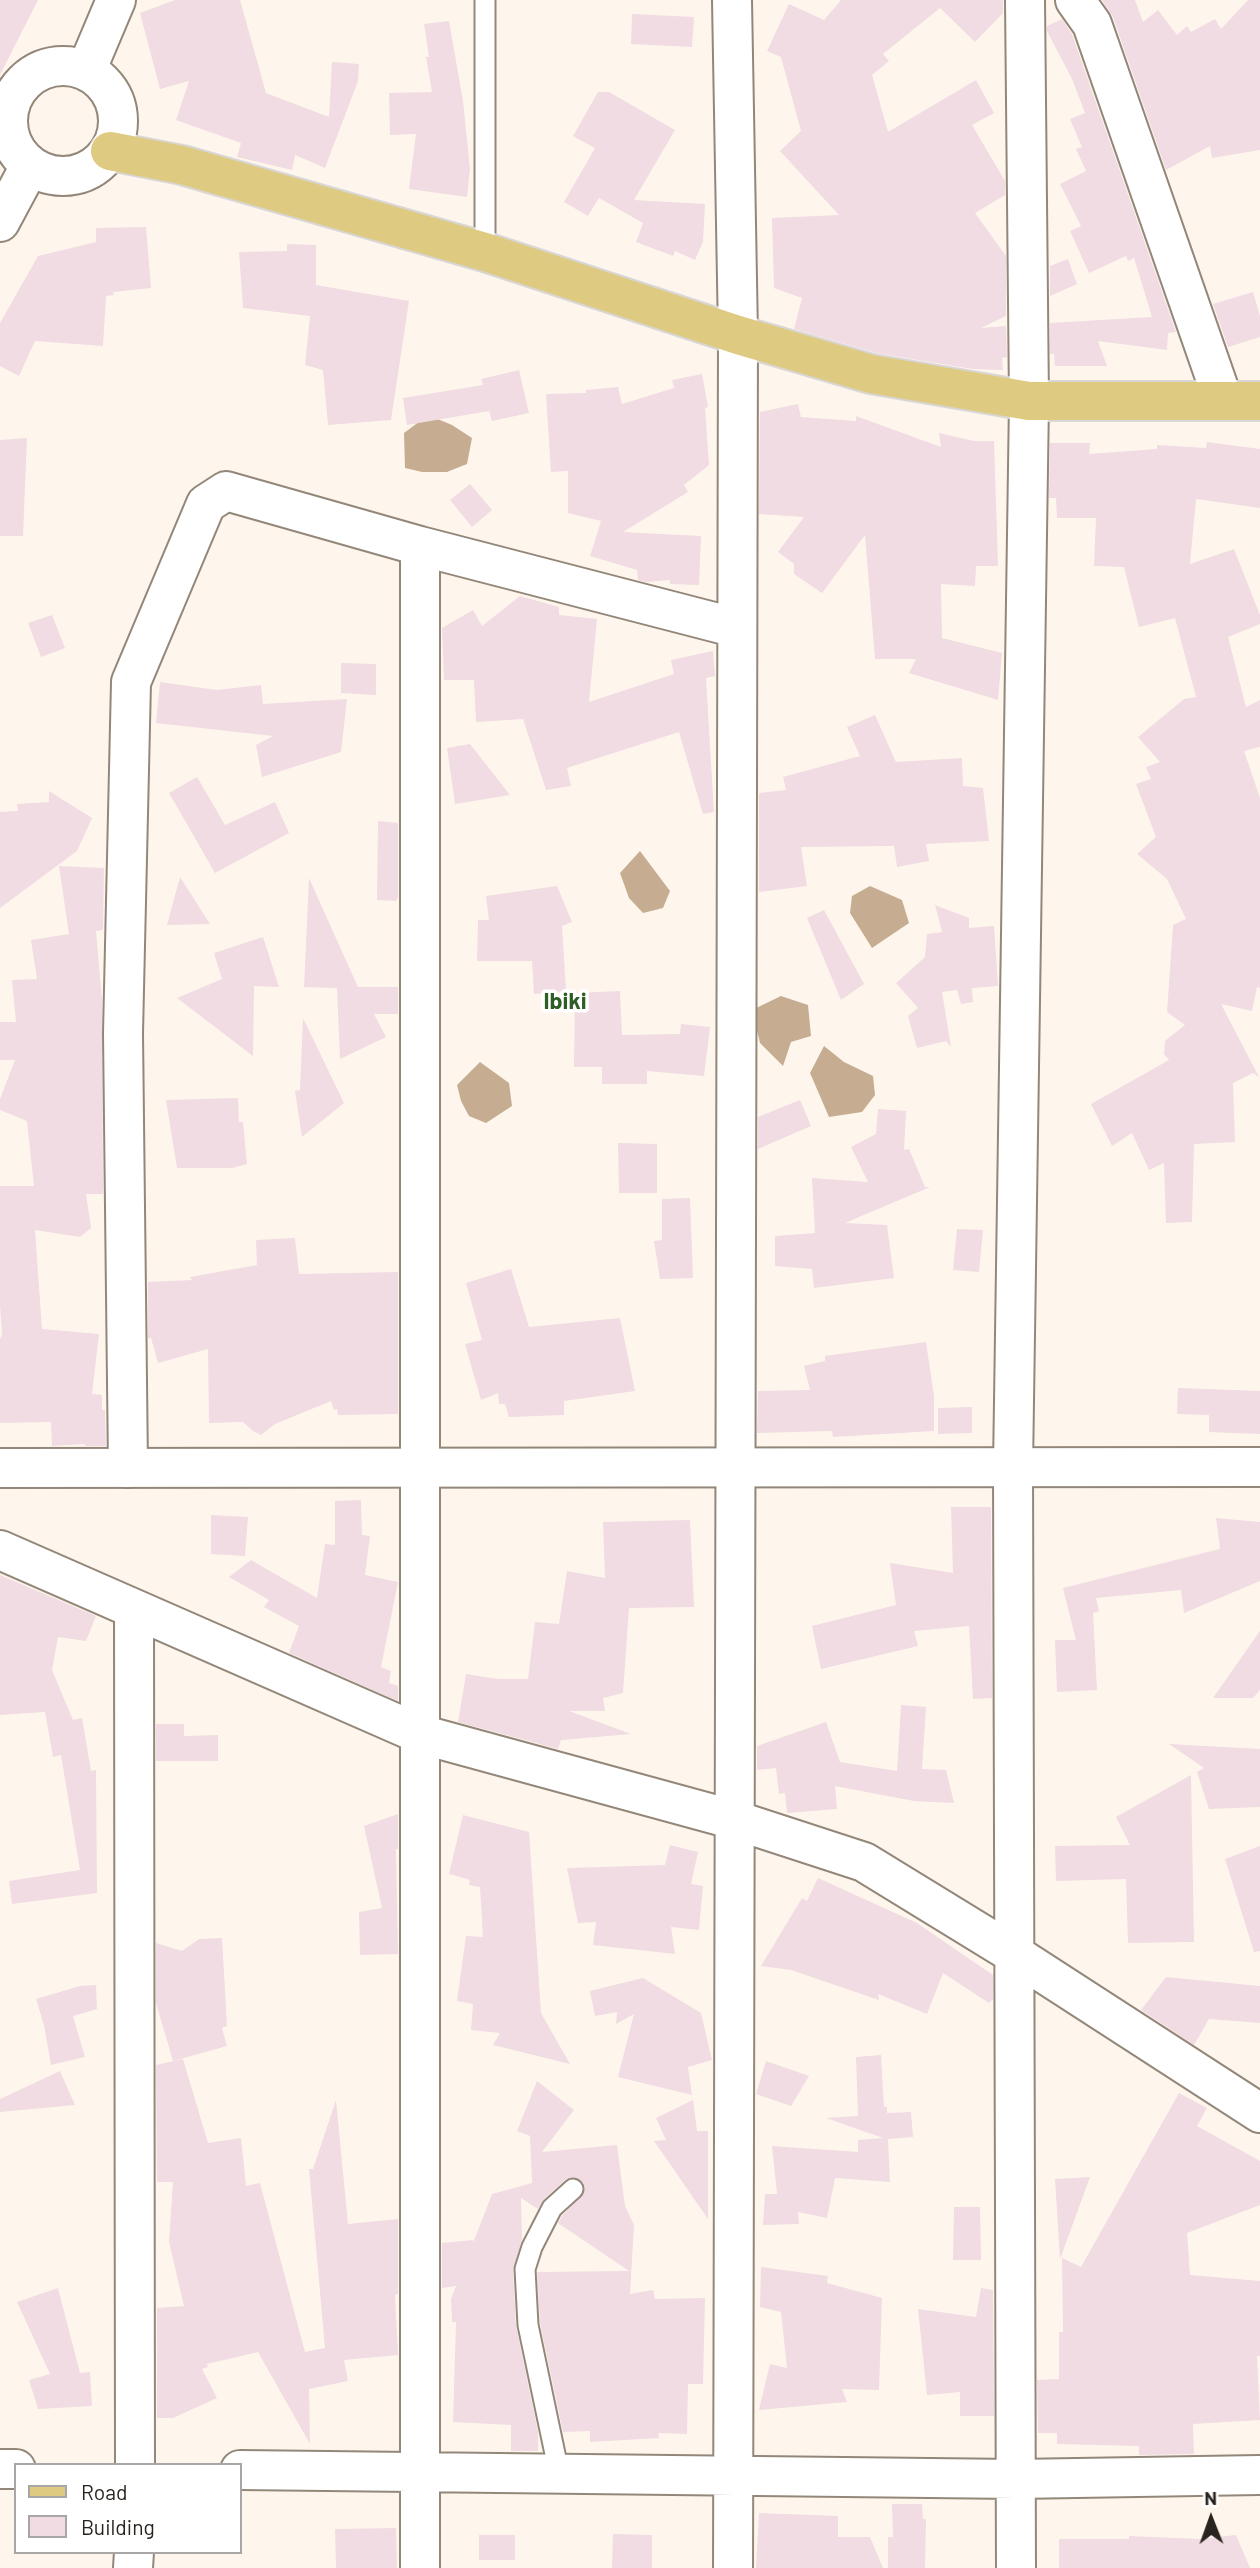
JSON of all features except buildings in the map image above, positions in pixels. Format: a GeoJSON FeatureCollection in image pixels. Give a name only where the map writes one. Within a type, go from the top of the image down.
{"type":"FeatureCollection","features":[{"type":"Feature","properties":{"kind":"main road"},"geometry":{"type":"LineString","coordinates":[[110,150],[182,165],[485,252],[738,335],[871,374],[1029,401],[1260,401]]}},
{"type":"Feature","properties":{"kind":"street"},"geometry":{"type":"LineString","coordinates":[[86,71],[116,0]]}},
{"type":"Feature","properties":{"kind":"street"},"geometry":{"type":"LineString","coordinates":[[732,0],[738,335],[733,2568]]}},
{"type":"Feature","properties":{"kind":"street"},"geometry":{"type":"LineString","coordinates":[[1016,2568],[1013,1467],[1029,401],[1025,0]]}},
{"type":"Feature","properties":{"kind":"street"},"geometry":{"type":"LineString","coordinates":[[1075,0],[1092,24],[1223,400]]}},
{"type":"Feature","properties":{"kind":"street"},"geometry":{"type":"LineString","coordinates":[[69,66],[86,71],[101,82],[112,96],[118,114],[117,133],[110,150],[98,164],[73,175],[46,174],[30,166],[17,153],[4,117],[21,85],[35,73],[51,67],[69,66]]}},
{"type":"Feature","properties":{"kind":"street"},"geometry":{"type":"LineString","coordinates":[[0,222],[30,166]]}},
{"type":"Feature","properties":{"kind":"street"},"geometry":{"type":"LineString","coordinates":[[128,1468],[123,1033],[131,682],[206,504],[226,491],[420,546],[737,628]]}},
{"type":"Feature","properties":{"kind":"street"},"geometry":{"type":"LineString","coordinates":[[420,546],[420,2568]]}},
{"type":"Feature","properties":{"kind":"street"},"geometry":{"type":"LineString","coordinates":[[0,1468],[1260,1467]]}},
{"type":"Feature","properties":{"kind":"street"},"geometry":{"type":"LineString","coordinates":[[0,1550],[420,1734],[735,1820],[864,1862],[1014,1954],[1260,2113]]}},
{"type":"Feature","properties":{"kind":"street"},"geometry":{"type":"LineString","coordinates":[[134,1610],[135,2463]]}},
{"type":"Feature","properties":{"kind":"street"},"geometry":{"type":"LineString","coordinates":[[242,2470],[1016,2479],[1260,2475]]}},
{"type":"Feature","properties":{"kind":"lane"},"geometry":{"type":"LineString","coordinates":[[485,0],[485,252]]}},
{"type":"Feature","properties":{"kind":"lane"},"geometry":{"type":"LineString","coordinates":[[559,2473],[528,2325],[525,2269],[552,2208],[573,2189]]}},
{"type":"Feature","properties":{"kind":"shaded area"},"geometry":{"type":"Polygon","coordinates":[[[428,415],[452,425],[472,438],[467,464],[447,472],[422,472],[405,468],[404,433],[428,415]]]}},
{"type":"Feature","properties":{"kind":"shaded area"},"geometry":{"type":"Polygon","coordinates":[[[640,851],[670,891],[663,908],[643,913],[629,898],[620,873],[640,851]]]}},
{"type":"Feature","properties":{"kind":"shaded area"},"geometry":{"type":"Polygon","coordinates":[[[870,886],[902,900],[909,923],[872,948],[850,913],[852,896],[870,886]]]}},
{"type":"Feature","properties":{"kind":"shaded area"},"geometry":{"type":"Polygon","coordinates":[[[781,996],[808,1005],[811,1036],[791,1042],[783,1066],[760,1043],[752,1010],[781,996]]]}},
{"type":"Feature","properties":{"kind":"shaded area"},"geometry":{"type":"Polygon","coordinates":[[[824,1046],[844,1062],[873,1076],[875,1095],[862,1112],[829,1117],[810,1073],[824,1046]]]}},
{"type":"Feature","properties":{"kind":"shaded area"},"geometry":{"type":"Polygon","coordinates":[[[480,1062],[509,1083],[512,1106],[486,1123],[469,1116],[457,1085],[480,1062]]]}},
{"type":"Feature","properties":{"kind":"district","name":"Ibiki"},"geometry":{"type":"Point","coordinates":[565,1001]}}]}
